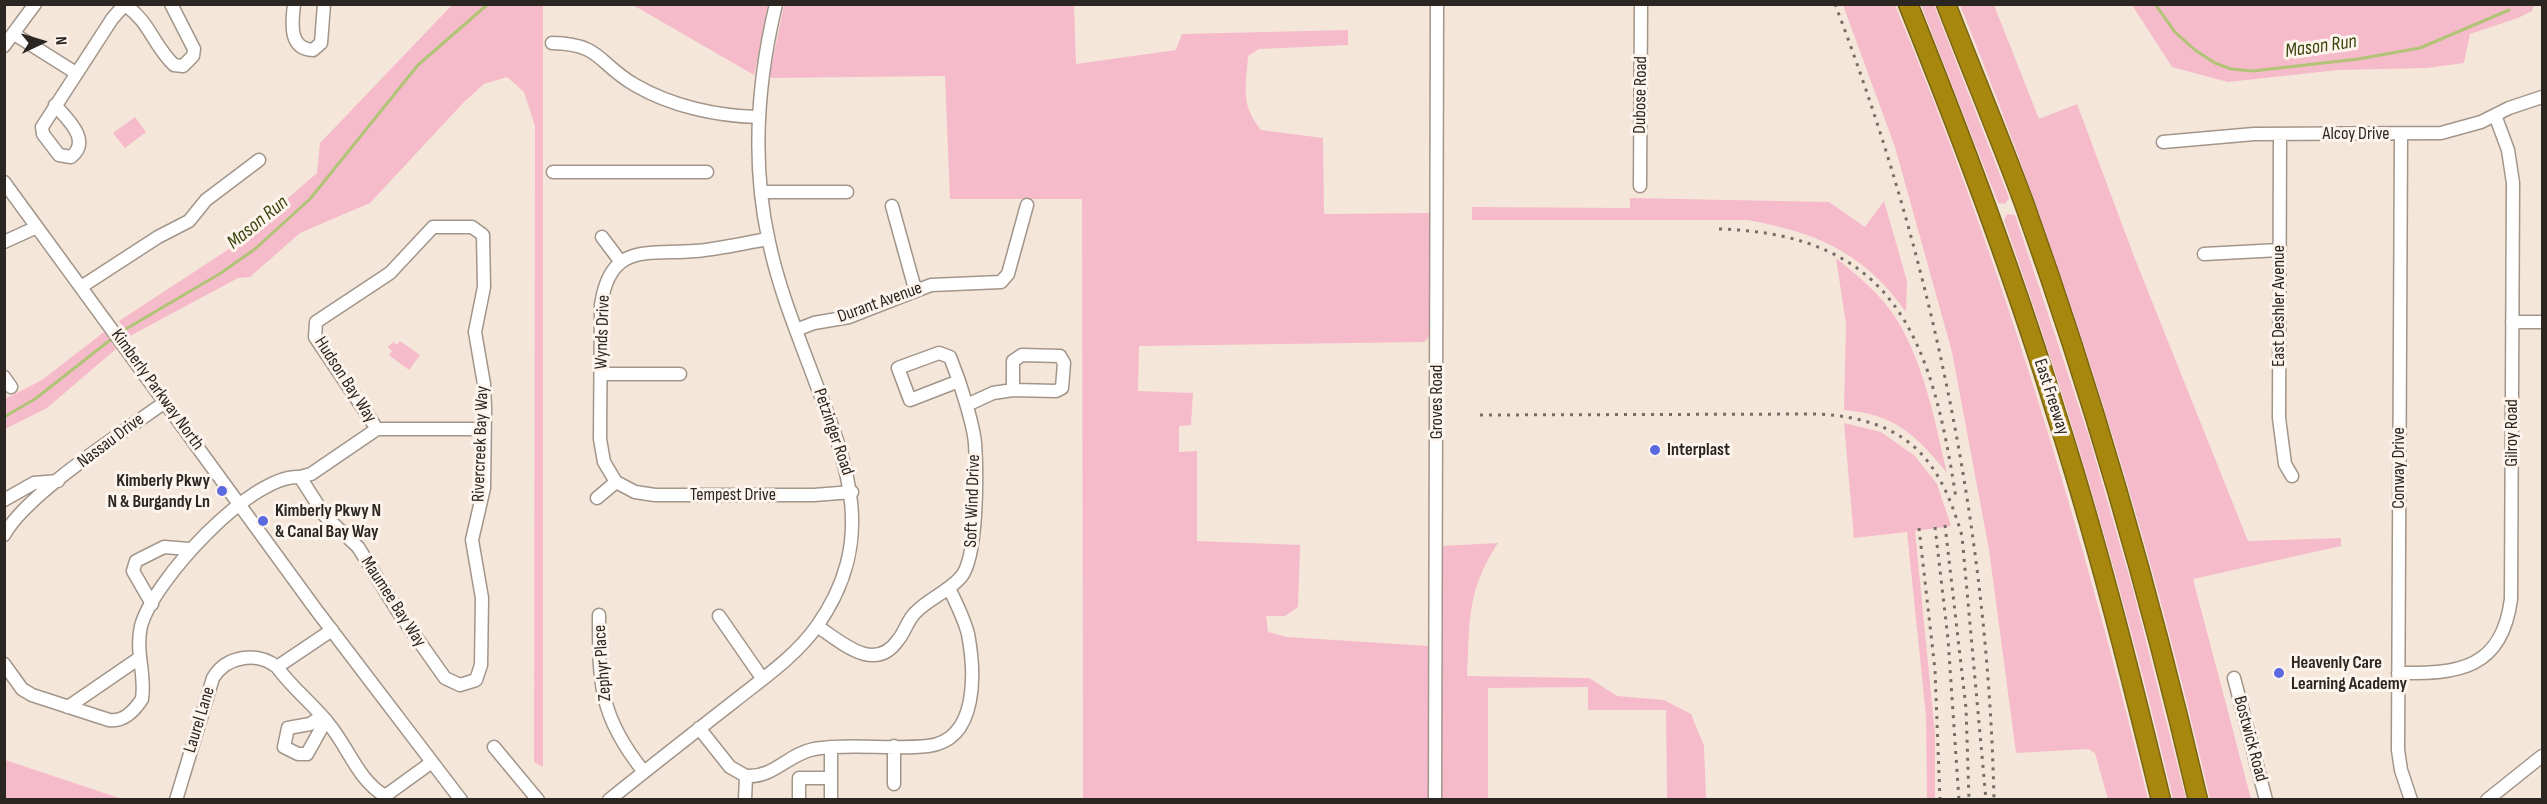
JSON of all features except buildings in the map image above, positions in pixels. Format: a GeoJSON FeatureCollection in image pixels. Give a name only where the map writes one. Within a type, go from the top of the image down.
{"type":"FeatureCollection","features":[{"type":"Feature","properties":{"kind":"highway","name":"East Freeway"},"geometry":{"type":"LineString","coordinates":[[1908,4],[1990,216],[2055,408],[2108,589],[2161,800]]}},
{"type":"Feature","properties":{"kind":"highway","name":"East Freeway"},"geometry":{"type":"LineString","coordinates":[[1946,4],[2024,203],[2114,477],[2161,647],[2198,800]]}},
{"type":"Feature","properties":{"kind":"street"},"geometry":{"type":"LineString","coordinates":[[4,46],[35,4]]}},
{"type":"Feature","properties":{"kind":"street"},"geometry":{"type":"LineString","coordinates":[[54,105],[125,4],[140,14],[147,23],[167,59],[174,65],[183,66],[190,62],[194,49],[171,4]]}},
{"type":"Feature","properties":{"kind":"street"},"geometry":{"type":"LineString","coordinates":[[294,4],[292,35],[296,42],[313,50],[321,43],[324,4]]}},
{"type":"Feature","properties":{"kind":"street","name":"Petzinger Road"},"geometry":{"type":"LineString","coordinates":[[609,800],[802,645],[832,602],[850,549],[852,492],[841,449],[796,330],[768,238],[761,192],[758,117],[761,84],[776,4]]}},
{"type":"Feature","properties":{"kind":"street","name":"Groves Road"},"geometry":{"type":"LineString","coordinates":[[1435,800],[1437,4]]}},
{"type":"Feature","properties":{"kind":"street","name":"Dubose Road"},"geometry":{"type":"LineString","coordinates":[[1640,186],[1641,4]]}},
{"type":"Feature","properties":{"kind":"street"},"geometry":{"type":"LineString","coordinates":[[14,34],[76,74]]}},
{"type":"Feature","properties":{"kind":"street"},"geometry":{"type":"LineString","coordinates":[[552,43],[587,46],[635,85],[690,108],[737,117],[758,117]]}},
{"type":"Feature","properties":{"kind":"street","name":"Alcoy Drive"},"geometry":{"type":"LineString","coordinates":[[2163,142],[2280,134],[2401,135],[2457,130],[2542,97]]}},
{"type":"Feature","properties":{"kind":"street","name":"Gilroy Road"},"geometry":{"type":"LineString","coordinates":[[2398,673],[2449,672],[2475,664],[2502,636],[2509,616],[2511,599],[2512,174],[2508,150],[2495,116]]}},
{"type":"Feature","properties":{"kind":"street","name":"East Deshler Avenue"},"geometry":{"type":"LineString","coordinates":[[2280,134],[2279,418],[2285,464],[2292,476]]}},
{"type":"Feature","properties":{"kind":"street","name":"Conway Drive"},"geometry":{"type":"LineString","coordinates":[[2401,135],[2398,750],[2401,770],[2411,800]]}},
{"type":"Feature","properties":{"kind":"street"},"geometry":{"type":"LineString","coordinates":[[81,287],[158,237],[189,221],[206,200],[259,160]]}},
{"type":"Feature","properties":{"kind":"street"},"geometry":{"type":"LineString","coordinates":[[553,172],[707,172]]}},
{"type":"Feature","properties":{"kind":"street","name":"Kimberly Parkway North"},"geometry":{"type":"LineString","coordinates":[[4,182],[332,630],[461,800]]}},
{"type":"Feature","properties":{"kind":"street"},"geometry":{"type":"LineString","coordinates":[[761,192],[847,192]]}},
{"type":"Feature","properties":{"kind":"street","name":"Durant Avenue"},"geometry":{"type":"LineString","coordinates":[[796,330],[814,323],[849,317],[915,289],[931,285],[1001,282],[1008,274],[1027,205]]}},
{"type":"Feature","properties":{"kind":"street"},"geometry":{"type":"LineString","coordinates":[[892,206],[915,289]]}},
{"type":"Feature","properties":{"kind":"street"},"geometry":{"type":"LineString","coordinates":[[4,242],[37,227]]}},
{"type":"Feature","properties":{"kind":"street","name":"Hudson Bay Way"},"geometry":{"type":"LineString","coordinates":[[377,429],[315,337],[316,322],[390,273],[423,235],[433,227],[472,227],[483,235]]}},
{"type":"Feature","properties":{"kind":"street","name":"Rivercreek Bay Way"},"geometry":{"type":"LineString","coordinates":[[470,684],[476,681],[481,664],[482,598],[472,540],[484,488],[484,384],[475,332],[484,287],[483,235]]}},
{"type":"Feature","properties":{"kind":"street"},"geometry":{"type":"LineString","coordinates":[[602,237],[620,261],[646,252],[702,250],[768,238]]}},
{"type":"Feature","properties":{"kind":"street"},"geometry":{"type":"LineString","coordinates":[[2205,254],[2279,250]]}},
{"type":"Feature","properties":{"kind":"street","name":"Wynds Drive"},"geometry":{"type":"LineString","coordinates":[[616,482],[601,451],[602,295],[609,276],[620,261]]}},
{"type":"Feature","properties":{"kind":"street"},"geometry":{"type":"LineString","coordinates":[[2512,322],[2542,322]]}},
{"type":"Feature","properties":{"kind":"street","name":"Soft Wind Drive"},"geometry":{"type":"LineString","coordinates":[[817,626],[855,651],[866,655],[880,655],[891,649],[909,619],[925,603],[949,588],[961,577],[970,562],[974,530],[975,443],[959,381],[950,357],[945,354],[939,353],[898,368],[910,400],[959,381]]}},
{"type":"Feature","properties":{"kind":"street"},"geometry":{"type":"LineString","coordinates":[[967,405],[993,393],[1013,390],[1059,390],[1064,384],[1063,359],[1056,355],[1018,356],[1013,361],[1013,390]]}},
{"type":"Feature","properties":{"kind":"street"},"geometry":{"type":"LineString","coordinates":[[601,374],[680,374]]}},
{"type":"Feature","properties":{"kind":"street","name":"Nassau Drive"},"geometry":{"type":"LineString","coordinates":[[4,535],[12,521],[58,481],[165,402]]}},
{"type":"Feature","properties":{"kind":"street"},"geometry":{"type":"LineString","coordinates":[[4,664],[22,689],[69,707],[118,721],[142,699],[138,659],[142,624],[172,570],[189,549],[240,505],[281,479],[311,474],[377,429],[484,429]]}},
{"type":"Feature","properties":{"kind":"street","name":"Maumee Bay Way"},"geometry":{"type":"LineString","coordinates":[[300,477],[325,516],[358,547],[399,613],[445,678],[454,684],[470,684]]}},
{"type":"Feature","properties":{"kind":"street","name":"Nassau Drive"},"geometry":{"type":"LineString","coordinates":[[4,500],[34,483],[58,481]]}},
{"type":"Feature","properties":{"kind":"street"},"geometry":{"type":"LineString","coordinates":[[597,498],[616,482]]}},
{"type":"Feature","properties":{"kind":"street","name":"Tempest Drive"},"geometry":{"type":"LineString","coordinates":[[616,482],[635,492],[655,495],[814,495],[852,492]]}},
{"type":"Feature","properties":{"kind":"street"},"geometry":{"type":"LineString","coordinates":[[153,604],[133,571],[136,561],[164,547],[189,549]]}},
{"type":"Feature","properties":{"kind":"street"},"geometry":{"type":"LineString","coordinates":[[699,728],[730,767],[746,776],[771,772],[796,754],[831,747],[938,743],[951,736],[966,717],[971,693],[968,634],[949,588]]}},
{"type":"Feature","properties":{"kind":"street","name":"Zephyr Place"},"geometry":{"type":"LineString","coordinates":[[599,615],[599,670],[603,699],[619,738],[644,772]]}},
{"type":"Feature","properties":{"kind":"street"},"geometry":{"type":"LineString","coordinates":[[719,616],[762,678]]}},
{"type":"Feature","properties":{"kind":"street"},"geometry":{"type":"LineString","coordinates":[[277,667],[332,630]]}},
{"type":"Feature","properties":{"kind":"street","name":"Laurel Lane"},"geometry":{"type":"LineString","coordinates":[[176,800],[213,678],[219,669],[247,657],[267,659],[277,667],[342,740],[360,775],[385,798],[432,762]]}},
{"type":"Feature","properties":{"kind":"street"},"geometry":{"type":"LineString","coordinates":[[69,707],[138,659]]}},
{"type":"Feature","properties":{"kind":"street","name":"Bostwick Road"},"geometry":{"type":"LineString","coordinates":[[2235,678],[2266,800]]}},
{"type":"Feature","properties":{"kind":"street"},"geometry":{"type":"LineString","coordinates":[[894,746],[894,784]]}},
{"type":"Feature","properties":{"kind":"street"},"geometry":{"type":"LineString","coordinates":[[494,747],[538,800]]}},
{"type":"Feature","properties":{"kind":"street"},"geometry":{"type":"LineString","coordinates":[[831,747],[831,800]]}},
{"type":"Feature","properties":{"kind":"street"},"geometry":{"type":"LineString","coordinates":[[2487,800],[2542,756]]}},
{"type":"Feature","properties":{"kind":"street"},"geometry":{"type":"LineString","coordinates":[[745,800],[746,776]]}},
{"type":"Feature","properties":{"kind":"street"},"geometry":{"type":"LineString","coordinates":[[799,800],[799,778],[831,778]]}},
{"type":"Feature","properties":{"kind":"shaded area"},"geometry":{"type":"Polygon","coordinates":[[[453,4],[543,5],[543,767],[534,762],[535,126],[524,92],[507,77],[484,84],[464,102],[370,203],[300,233],[250,277],[238,278],[130,336],[119,321],[229,249],[317,173],[320,143],[453,4]]]}},
{"type":"Feature","properties":{"kind":"shaded area"},"geometry":{"type":"Polygon","coordinates":[[[633,5],[768,5],[754,76],[754,75],[633,5]]]}},
{"type":"Feature","properties":{"kind":"shaded area"},"geometry":{"type":"Polygon","coordinates":[[[784,5],[1074,5],[1076,64],[1176,50],[1182,34],[1348,30],[1348,45],[1259,49],[1248,56],[1247,103],[1261,130],[1323,138],[1324,214],[1431,213],[1431,335],[1424,342],[1139,346],[1138,391],[1193,393],[1191,425],[1179,426],[1179,452],[1197,451],[1197,541],[1300,545],[1298,607],[1285,616],[1266,616],[1268,632],[1287,637],[1429,646],[1429,799],[1083,799],[1082,199],[950,199],[945,76],[769,78],[784,5]]]}},
{"type":"Feature","properties":{"kind":"shaded area"},"geometry":{"type":"Polygon","coordinates":[[[1843,5],[1895,5],[1934,102],[2005,298],[2037,397],[2096,597],[2148,799],[2108,799],[2095,753],[2088,749],[2016,753],[1989,550],[1952,352],[1895,147],[1843,5]]]}},
{"type":"Feature","properties":{"kind":"shaded area"},"geometry":{"type":"Polygon","coordinates":[[[1921,5],[1934,5],[2009,198],[2005,204],[1998,203],[1921,5]]]}},
{"type":"Feature","properties":{"kind":"shaded area"},"geometry":{"type":"Polygon","coordinates":[[[1960,5],[1994,5],[2039,119],[2077,104],[2135,259],[2248,541],[2341,538],[2341,546],[2193,579],[2251,799],[2210,799],[2159,597],[2101,397],[2034,200],[1960,5]]]}},
{"type":"Feature","properties":{"kind":"shaded area"},"geometry":{"type":"Polygon","coordinates":[[[2132,5],[2534,5],[2532,11],[2518,18],[2470,34],[2464,63],[2427,68],[2338,70],[2228,82],[2172,67],[2132,5]]]}},
{"type":"Feature","properties":{"kind":"shaded area"},"geometry":{"type":"Polygon","coordinates":[[[135,117],[146,132],[125,148],[113,133],[135,117]]]}},
{"type":"Feature","properties":{"kind":"shaded area"},"geometry":{"type":"Polygon","coordinates":[[[1630,198],[1829,202],[1865,227],[1884,201],[1907,281],[1906,312],[1874,274],[1856,260],[1817,239],[1772,225],[1747,220],[1472,220],[1472,207],[1630,208],[1630,198]]]}},
{"type":"Feature","properties":{"kind":"shaded area"},"geometry":{"type":"Polygon","coordinates":[[[2007,214],[2015,215],[2089,437],[2133,590],[2186,799],[2173,799],[2117,580],[2075,435],[2004,220],[2007,214]]]}},
{"type":"Feature","properties":{"kind":"shaded area"},"geometry":{"type":"Polygon","coordinates":[[[1836,258],[1884,302],[1907,338],[1928,395],[1947,473],[1914,437],[1903,429],[1877,416],[1844,410],[1846,324],[1836,258]]]}},
{"type":"Feature","properties":{"kind":"shaded area"},"geometry":{"type":"Polygon","coordinates":[[[104,332],[116,349],[47,408],[5,429],[5,399],[42,380],[104,332]]]}},
{"type":"Feature","properties":{"kind":"shaded area"},"geometry":{"type":"Polygon","coordinates":[[[400,341],[420,355],[409,370],[389,355],[392,351],[388,347],[393,342],[397,345],[400,341]]]}},
{"type":"Feature","properties":{"kind":"shaded area"},"geometry":{"type":"Polygon","coordinates":[[[1844,423],[1881,432],[1915,456],[1937,484],[1951,526],[1915,531],[1935,734],[1935,799],[1927,799],[1926,716],[1907,532],[1854,538],[1844,423]]]}},
{"type":"Feature","properties":{"kind":"shaded area"},"geometry":{"type":"Polygon","coordinates":[[[1498,543],[1480,577],[1475,592],[1470,623],[1467,676],[1589,678],[1617,696],[1664,700],[1691,714],[1704,746],[1706,799],[1667,799],[1666,710],[1588,710],[1588,687],[1488,688],[1488,799],[1441,799],[1441,546],[1498,543]]]}},
{"type":"Feature","properties":{"kind":"shaded area"},"geometry":{"type":"Polygon","coordinates":[[[5,760],[122,799],[5,799],[5,760]]]}},
{"type":"Feature","properties":{"kind":"waterway","name":"Mason Run"},"geometry":{"type":"LineString","coordinates":[[119,333],[221,273],[255,249],[310,199],[418,65],[488,4]]}},
{"type":"Feature","properties":{"kind":"waterway","name":"Mason Run"},"geometry":{"type":"LineString","coordinates":[[2155,4],[2175,32],[2195,50],[2215,63],[2231,69],[2253,71],[2358,59],[2420,48],[2509,10]]}},
{"type":"Feature","properties":{"kind":"waterway","name":"Mason Run"},"geometry":{"type":"LineString","coordinates":[[4,417],[35,399],[114,337]]}},
{"type":"Feature","properties":{"kind":"railway"},"geometry":{"type":"LineString","coordinates":[[1835,4],[1900,197],[1949,395],[1967,496],[1980,597],[1989,698],[1994,800]]}},
{"type":"Feature","properties":{"kind":"railway"},"geometry":{"type":"LineString","coordinates":[[1719,229],[1780,236],[1828,251],[1866,275],[1896,307],[1918,346],[1934,391],[1956,498]]}},
{"type":"Feature","properties":{"kind":"railway"},"geometry":{"type":"LineString","coordinates":[[1480,415],[1820,414],[1875,424],[1897,434],[1915,447],[1930,464],[1942,484],[1962,536],[1986,800]]}},
{"type":"Feature","properties":{"kind":"railway"},"geometry":{"type":"LineString","coordinates":[[1945,525],[1966,708],[1969,800]]}},
{"type":"Feature","properties":{"kind":"railway"},"geometry":{"type":"LineString","coordinates":[[1935,527],[1948,639],[1959,800]]}},
{"type":"Feature","properties":{"kind":"railway"},"geometry":{"type":"LineString","coordinates":[[1919,528],[1935,670],[1940,800]]}},
{"type":"Feature","properties":{"kind":"place","name":"Interplast"},"geometry":{"type":"Point","coordinates":[1655,450]}},
{"type":"Feature","properties":{"kind":"place","name":"Kimberly Pkwy N & Burgandy Ln"},"geometry":{"type":"Point","coordinates":[222,491]}},
{"type":"Feature","properties":{"kind":"place","name":"Kimberly Pkwy N & Canal Bay Way"},"geometry":{"type":"Point","coordinates":[263,521]}},
{"type":"Feature","properties":{"kind":"place","name":"Heavenly Care Learning Academy"},"geometry":{"type":"Point","coordinates":[2279,673]}}]}
